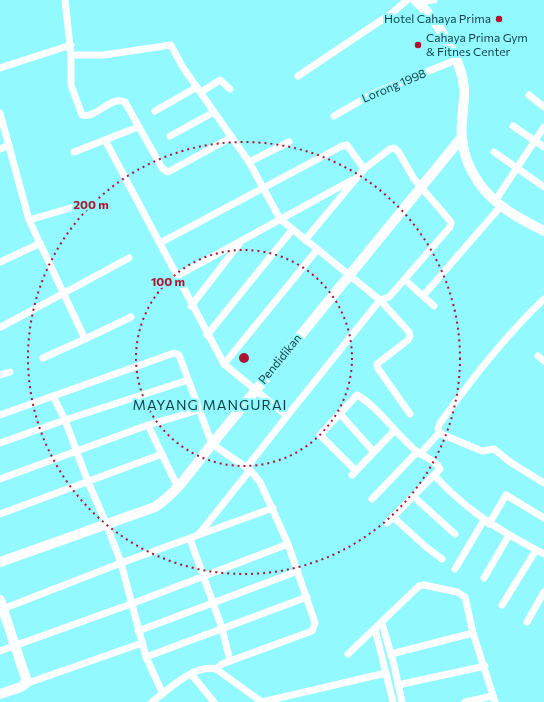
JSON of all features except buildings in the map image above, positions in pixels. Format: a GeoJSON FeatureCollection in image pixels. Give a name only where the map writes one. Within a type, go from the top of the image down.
{"type":"FeatureCollection","features":[{"type":"Feature","properties":{"kind":"street"},"geometry":{"type":"LineString","coordinates":[[65,0],[72,55],[71,85],[82,115],[88,115],[122,100],[125,102],[162,168],[168,172],[232,137]]}},
{"type":"Feature","properties":{"kind":"street"},"geometry":{"type":"LineString","coordinates":[[298,76],[392,13],[407,0]]}},
{"type":"Feature","properties":{"kind":"street"},"geometry":{"type":"LineString","coordinates":[[417,1],[434,0]]}},
{"type":"Feature","properties":{"kind":"street"},"geometry":{"type":"LineString","coordinates":[[417,1],[444,37],[456,60],[464,87],[462,137],[473,172],[479,182],[498,204],[522,220],[544,231]]}},
{"type":"Feature","properties":{"kind":"street"},"geometry":{"type":"LineString","coordinates":[[72,55],[104,55],[169,45],[249,162],[280,219],[317,250],[350,274],[380,300],[409,332],[410,336],[377,364],[377,367],[410,414]]}},
{"type":"Feature","properties":{"kind":"street"},"geometry":{"type":"LineString","coordinates":[[0,68],[71,46]]}},
{"type":"Feature","properties":{"kind":"street","name":"Lorong 1998"},"geometry":{"type":"LineString","coordinates":[[334,116],[374,93],[456,60]]}},
{"type":"Feature","properties":{"kind":"street"},"geometry":{"type":"LineString","coordinates":[[155,111],[220,80],[230,89]]}},
{"type":"Feature","properties":{"kind":"street"},"geometry":{"type":"LineString","coordinates":[[529,95],[544,107]]}},
{"type":"Feature","properties":{"kind":"street"},"geometry":{"type":"LineString","coordinates":[[170,136],[214,112]]}},
{"type":"Feature","properties":{"kind":"street"},"geometry":{"type":"LineString","coordinates":[[0,113],[29,220],[85,339]]}},
{"type":"Feature","properties":{"kind":"street"},"geometry":{"type":"LineString","coordinates":[[513,126],[544,147]]}},
{"type":"Feature","properties":{"kind":"street"},"geometry":{"type":"LineString","coordinates":[[74,152],[138,127]]}},
{"type":"Feature","properties":{"kind":"street"},"geometry":{"type":"LineString","coordinates":[[423,296],[498,204],[517,169],[544,127]]}},
{"type":"Feature","properties":{"kind":"street","name":"Pendidikan"},"geometry":{"type":"LineString","coordinates":[[0,562],[106,523],[155,507],[178,488],[254,391],[420,186],[462,137]]}},
{"type":"Feature","properties":{"kind":"street"},"geometry":{"type":"LineString","coordinates":[[105,140],[160,243],[191,306],[224,364],[254,391],[287,416]]}},
{"type":"Feature","properties":{"kind":"street"},"geometry":{"type":"LineString","coordinates":[[249,162],[289,142]]}},
{"type":"Feature","properties":{"kind":"street"},"geometry":{"type":"LineString","coordinates":[[0,148],[9,145]]}},
{"type":"Feature","properties":{"kind":"street"},"geometry":{"type":"LineString","coordinates":[[160,243],[347,145],[364,169]]}},
{"type":"Feature","properties":{"kind":"street"},"geometry":{"type":"LineString","coordinates":[[198,535],[287,416],[380,300],[389,297],[405,280],[451,224],[451,222],[420,186],[398,151],[394,148],[390,149],[364,169],[305,240]]}},
{"type":"Feature","properties":{"kind":"street"},"geometry":{"type":"LineString","coordinates":[[494,152],[544,187]]}},
{"type":"Feature","properties":{"kind":"street"},"geometry":{"type":"LineString","coordinates":[[177,276],[356,178]]}},
{"type":"Feature","properties":{"kind":"street"},"geometry":{"type":"LineString","coordinates":[[29,220],[81,205]]}},
{"type":"Feature","properties":{"kind":"street"},"geometry":{"type":"LineString","coordinates":[[207,335],[292,230]]}},
{"type":"Feature","properties":{"kind":"street"},"geometry":{"type":"LineString","coordinates":[[191,306],[241,241]]}},
{"type":"Feature","properties":{"kind":"street"},"geometry":{"type":"LineString","coordinates":[[0,262],[39,244]]}},
{"type":"Feature","properties":{"kind":"street"},"geometry":{"type":"LineString","coordinates":[[224,364],[317,250]]}},
{"type":"Feature","properties":{"kind":"street"},"geometry":{"type":"LineString","coordinates":[[2,327],[129,258]]}},
{"type":"Feature","properties":{"kind":"street"},"geometry":{"type":"LineString","coordinates":[[405,280],[434,306]]}},
{"type":"Feature","properties":{"kind":"street"},"geometry":{"type":"LineString","coordinates":[[439,433],[438,429],[440,422],[472,379],[500,345],[544,299]]}},
{"type":"Feature","properties":{"kind":"street"},"geometry":{"type":"LineString","coordinates":[[43,358],[131,316]]}},
{"type":"Feature","properties":{"kind":"street"},"geometry":{"type":"LineString","coordinates":[[0,415],[174,353],[179,355],[198,410],[212,444],[248,468],[260,482],[288,544],[315,623],[312,631],[230,661],[216,669]]}},
{"type":"Feature","properties":{"kind":"street"},"geometry":{"type":"LineString","coordinates":[[538,356],[544,361]]}},
{"type":"Feature","properties":{"kind":"street"},"geometry":{"type":"LineString","coordinates":[[0,375],[10,372]]}},
{"type":"Feature","properties":{"kind":"street"},"geometry":{"type":"LineString","coordinates":[[0,443],[188,380]]}},
{"type":"Feature","properties":{"kind":"street"},"geometry":{"type":"LineString","coordinates":[[387,523],[439,470],[439,467],[434,462],[418,453],[394,431],[376,411],[357,395],[320,435],[354,473],[394,431]]}},
{"type":"Feature","properties":{"kind":"street"},"geometry":{"type":"LineString","coordinates":[[53,396],[65,420],[121,563],[146,657],[163,694]]}},
{"type":"Feature","properties":{"kind":"street"},"geometry":{"type":"LineString","coordinates":[[0,479],[148,425],[198,410]]}},
{"type":"Feature","properties":{"kind":"street"},"geometry":{"type":"LineString","coordinates":[[340,414],[374,452]]}},
{"type":"Feature","properties":{"kind":"street"},"geometry":{"type":"LineString","coordinates":[[148,425],[178,488]]}},
{"type":"Feature","properties":{"kind":"street"},"geometry":{"type":"LineString","coordinates":[[372,499],[439,433]]}},
{"type":"Feature","properties":{"kind":"street"},"geometry":{"type":"LineString","coordinates":[[439,433],[482,451],[494,449],[510,462],[543,480]]}},
{"type":"Feature","properties":{"kind":"street"},"geometry":{"type":"LineString","coordinates":[[0,514],[162,454]]}},
{"type":"Feature","properties":{"kind":"street"},"geometry":{"type":"LineString","coordinates":[[434,475],[461,503],[487,522],[544,554]]}},
{"type":"Feature","properties":{"kind":"street"},"geometry":{"type":"LineString","coordinates":[[454,569],[506,495],[544,518]]}},
{"type":"Feature","properties":{"kind":"street"},"geometry":{"type":"LineString","coordinates":[[413,496],[455,534]]}},
{"type":"Feature","properties":{"kind":"street"},"geometry":{"type":"LineString","coordinates":[[25,684],[26,679],[16,645],[1,606],[273,508]]}},
{"type":"Feature","properties":{"kind":"street"},"geometry":{"type":"LineString","coordinates":[[393,517],[426,547],[442,559]]}},
{"type":"Feature","properties":{"kind":"street"},"geometry":{"type":"LineString","coordinates":[[484,578],[509,535]]}},
{"type":"Feature","properties":{"kind":"street"},"geometry":{"type":"LineString","coordinates":[[190,539],[222,628],[230,661]]}},
{"type":"Feature","properties":{"kind":"street"},"geometry":{"type":"LineString","coordinates":[[0,651],[131,604],[288,544]]}},
{"type":"Feature","properties":{"kind":"street"},"geometry":{"type":"LineString","coordinates":[[502,605],[536,550]]}},
{"type":"Feature","properties":{"kind":"street"},"geometry":{"type":"LineString","coordinates":[[138,631],[298,571]]}},
{"type":"Feature","properties":{"kind":"street"},"geometry":{"type":"LineString","coordinates":[[348,654],[419,586],[424,585],[457,592],[464,596],[473,633],[485,666],[494,699],[465,702]]}},
{"type":"Feature","properties":{"kind":"street"},"geometry":{"type":"LineString","coordinates":[[527,622],[544,592]]}},
{"type":"Feature","properties":{"kind":"street"},"geometry":{"type":"LineString","coordinates":[[146,657],[307,597]]}},
{"type":"Feature","properties":{"kind":"street"},"geometry":{"type":"LineString","coordinates":[[382,623],[402,702]]}},
{"type":"Feature","properties":{"kind":"street"},"geometry":{"type":"LineString","coordinates":[[375,628],[392,702]]}},
{"type":"Feature","properties":{"kind":"street"},"geometry":{"type":"LineString","coordinates":[[391,654],[473,633]]}},
{"type":"Feature","properties":{"kind":"street"},"geometry":{"type":"LineString","coordinates":[[0,694],[142,643]]}},
{"type":"Feature","properties":{"kind":"street"},"geometry":{"type":"LineString","coordinates":[[398,685],[485,666]]}},
{"type":"Feature","properties":{"kind":"street"},"geometry":{"type":"LineString","coordinates":[[152,702],[191,674],[208,667],[216,669],[262,702],[386,673]]}},
{"type":"Feature","properties":{"kind":"street"},"geometry":{"type":"LineString","coordinates":[[191,674],[214,702]]}},
{"type":"Feature","properties":{"kind":"place","name":"Hotel Cahaya Prima"},"geometry":{"type":"Point","coordinates":[499,19]}},
{"type":"Feature","properties":{"kind":"place","name":"Cahaya Prima Gym & Fitnes Center"},"geometry":{"type":"Point","coordinates":[418,45]}},
{"type":"Feature","properties":{"kind":"district","name":"MAYANG MANGURAI"},"geometry":{"type":"Point","coordinates":[210,405]}}]}
